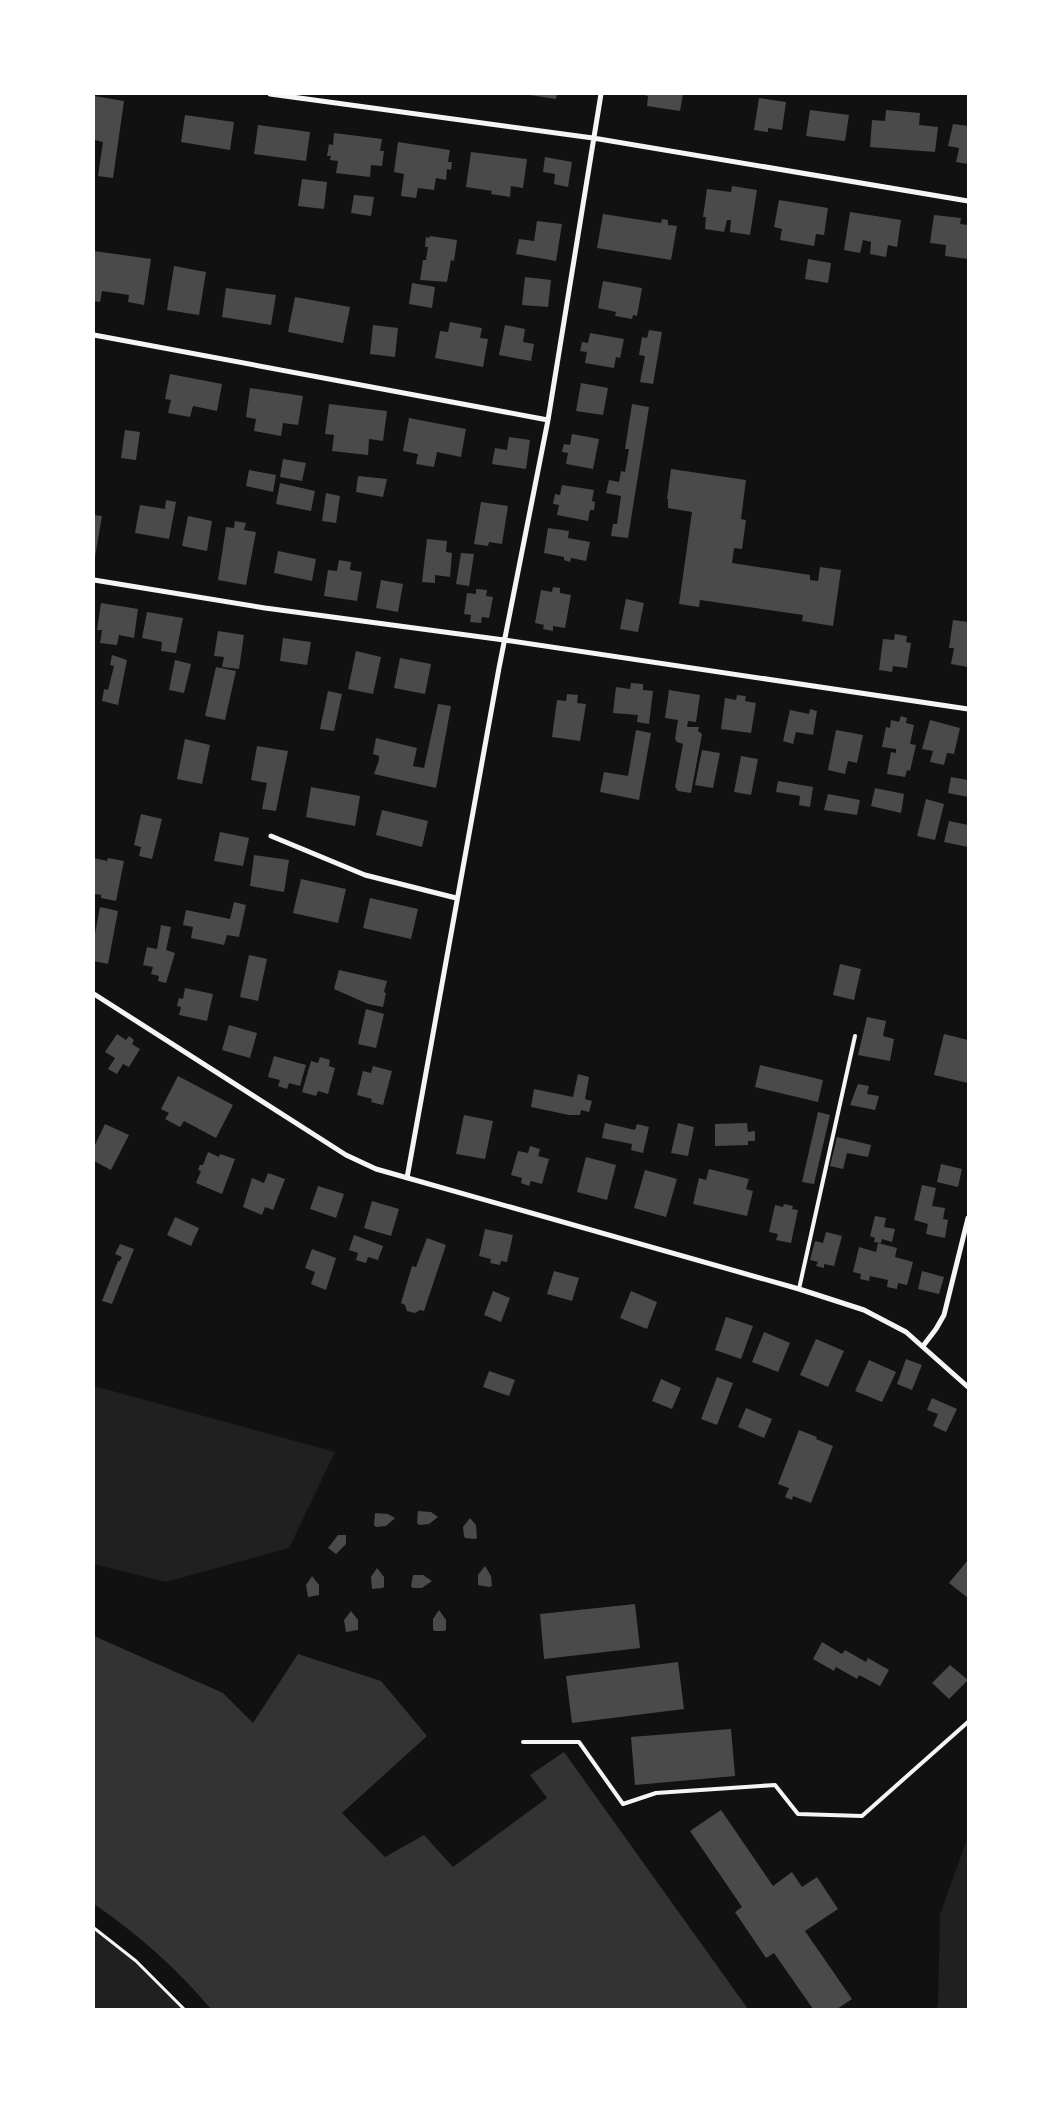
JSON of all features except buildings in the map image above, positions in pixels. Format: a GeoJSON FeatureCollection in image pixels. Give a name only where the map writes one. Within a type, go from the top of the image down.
{"type":"FeatureCollection","features":[{"type":"Feature","properties":{"kind":"street"},"geometry":{"type":"LineString","coordinates":[[270,94],[593,138],[968,201]]}},
{"type":"Feature","properties":{"kind":"street"},"geometry":{"type":"LineString","coordinates":[[407,1178],[456,898],[504,640],[548,420],[601,94]]}},
{"type":"Feature","properties":{"kind":"street"},"geometry":{"type":"LineString","coordinates":[[94,335],[548,420]]}},
{"type":"Feature","properties":{"kind":"street"},"geometry":{"type":"LineString","coordinates":[[94,580],[265,608],[504,640],[968,709]]}},
{"type":"Feature","properties":{"kind":"street"},"geometry":{"type":"LineString","coordinates":[[271,836],[365,875],[456,898]]}},
{"type":"Feature","properties":{"kind":"street"},"geometry":{"type":"LineString","coordinates":[[94,994],[346,1156],[376,1169],[799,1289],[864,1310],[906,1332],[968,1387]]}},
{"type":"Feature","properties":{"kind":"street"},"geometry":{"type":"LineString","coordinates":[[922,1346],[936,1329],[944,1315],[968,1218]]}},
{"type":"Feature","properties":{"kind":"lane"},"geometry":{"type":"LineString","coordinates":[[799,1289],[855,1036]]}},
{"type":"Feature","properties":{"kind":"lane"},"geometry":{"type":"LineString","coordinates":[[524,1742],[580,1742],[623,1804],[656,1793],[775,1785],[798,1814],[862,1816],[968,1722]]}},
{"type":"Feature","properties":{"kind":"path"},"geometry":{"type":"LineString","coordinates":[[94,1928],[136,1961],[184,2009]]}},
{"type":"Feature","properties":{"kind":"shaded area"},"geometry":{"type":"Polygon","coordinates":[[[94,1386],[335,1452],[289,1548],[166,1582],[94,1564],[94,1386]]]}},
{"type":"Feature","properties":{"kind":"shaded area"},"geometry":{"type":"Polygon","coordinates":[[[94,1636],[223,1693],[253,1723],[298,1654],[381,1681],[427,1736],[342,1813],[385,1857],[424,1835],[453,1867],[547,1798],[530,1775],[564,1752],[748,2009],[211,2009],[185,1980],[156,1953],[126,1927],[94,1904],[94,1636]]]}},
{"type":"Feature","properties":{"kind":"shaded area"},"geometry":{"type":"Polygon","coordinates":[[[968,1836],[968,2009],[936,2009],[938,2005],[940,1915],[968,1836]]]}},
{"type":"Feature","properties":{"kind":"shaded area"},"geometry":{"type":"Polygon","coordinates":[[[94,1928],[136,1961],[184,2009],[94,2009],[94,1928]]]}}]}
